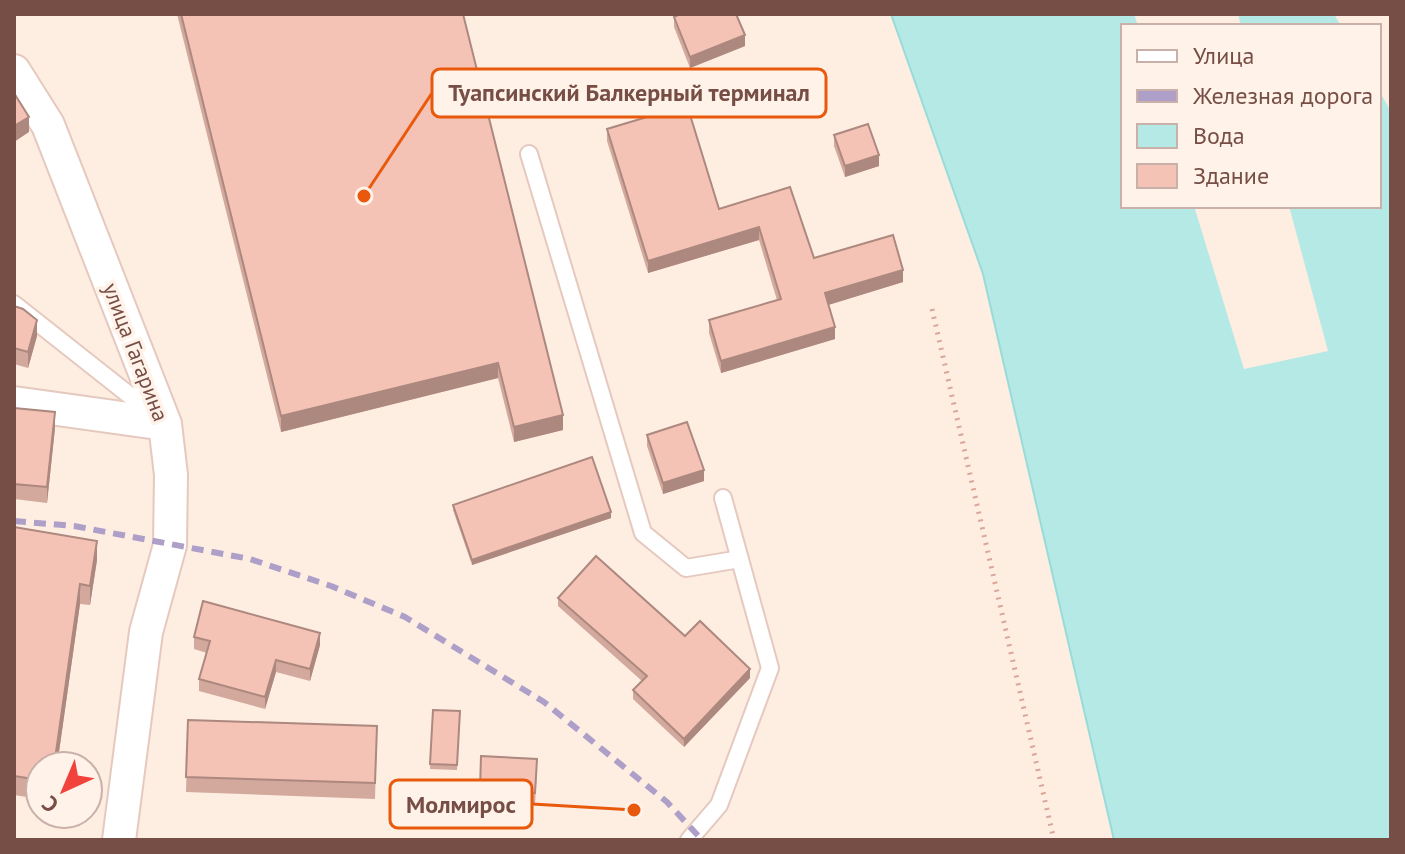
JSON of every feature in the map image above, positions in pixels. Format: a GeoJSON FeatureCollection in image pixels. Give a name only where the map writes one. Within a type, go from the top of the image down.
{"type":"FeatureCollection","features":[{"type":"Feature","properties":{"kind":"street","name":"улица Гагарина"},"geometry":{"type":"LineString","coordinates":[[14,71],[48,125],[165,424],[171,475],[170,545],[146,632],[119,840]]}},
{"type":"Feature","properties":{"kind":"street"},"geometry":{"type":"LineString","coordinates":[[14,403],[165,424]]}},
{"type":"Feature","properties":{"kind":"lane"},"geometry":{"type":"LineString","coordinates":[[529,154],[643,533],[686,568],[740,559]]}},
{"type":"Feature","properties":{"kind":"lane"},"geometry":{"type":"LineString","coordinates":[[14,304],[165,424]]}},
{"type":"Feature","properties":{"kind":"lane"},"geometry":{"type":"LineString","coordinates":[[689,840],[719,805],[770,668],[723,498]]}},
{"type":"Feature","properties":{"kind":"path"},"geometry":{"type":"LineString","coordinates":[[932,309],[1054,840]]}},
{"type":"Feature","properties":{"kind":"water"},"geometry":{"type":"Polygon","coordinates":[[[891,14],[1391,14],[1391,840],[1114,840],[983,274],[891,14]]]}},
{"type":"Feature","properties":{"kind":"pier"},"geometry":{"type":"Polygon","coordinates":[[[1134,14],[1238,14],[1240,24],[1137,24],[1134,14]]]}},
{"type":"Feature","properties":{"kind":"pier"},"geometry":{"type":"Polygon","coordinates":[[[1334,14],[1391,14],[1391,111],[1381,94],[1381,24],[1340,24],[1334,14]]]}},
{"type":"Feature","properties":{"kind":"pier"},"geometry":{"type":"Polygon","coordinates":[[[1195,208],[1290,208],[1328,351],[1244,369],[1195,208]]]}},
{"type":"Feature","properties":{"kind":"building"},"geometry":{"type":"Polygon","coordinates":[[[181,14],[463,14],[563,415],[514,427],[498,363],[281,416],[181,14]]]}},
{"type":"Feature","properties":{"kind":"building"},"geometry":{"type":"Polygon","coordinates":[[[680,14],[736,14],[745,35],[690,57],[674,17],[680,14]]]}},
{"type":"Feature","properties":{"kind":"building"},"geometry":{"type":"Polygon","coordinates":[[[14,93],[29,117],[14,126],[14,93]]]}},
{"type":"Feature","properties":{"kind":"building"},"geometry":{"type":"Polygon","coordinates":[[[687,105],[719,209],[790,187],[814,258],[893,235],[903,270],[825,293],[835,327],[721,361],[709,320],[781,299],[759,227],[648,261],[607,129],[687,105]]]}},
{"type":"Feature","properties":{"kind":"building"},"geometry":{"type":"Polygon","coordinates":[[[868,124],[879,155],[845,166],[834,135],[868,124]]]}},
{"type":"Feature","properties":{"kind":"building"},"geometry":{"type":"Polygon","coordinates":[[[14,306],[37,320],[28,352],[14,348],[14,306]]]}},
{"type":"Feature","properties":{"kind":"building"},"geometry":{"type":"Polygon","coordinates":[[[14,408],[55,412],[47,487],[14,484],[14,408]]]}},
{"type":"Feature","properties":{"kind":"building"},"geometry":{"type":"Polygon","coordinates":[[[687,422],[704,470],[663,483],[647,435],[687,422]]]}},
{"type":"Feature","properties":{"kind":"building"},"geometry":{"type":"Polygon","coordinates":[[[592,457],[611,512],[472,560],[453,505],[592,457]]]}},
{"type":"Feature","properties":{"kind":"building"},"geometry":{"type":"Polygon","coordinates":[[[14,527],[97,541],[90,586],[80,584],[56,750],[24,750],[24,778],[14,776],[14,527]]]}},
{"type":"Feature","properties":{"kind":"building"},"geometry":{"type":"Polygon","coordinates":[[[596,556],[685,636],[700,621],[750,669],[684,739],[633,690],[647,676],[558,598],[596,556]]]}},
{"type":"Feature","properties":{"kind":"building"},"geometry":{"type":"Polygon","coordinates":[[[203,601],[320,633],[310,669],[276,660],[265,697],[199,679],[210,641],[194,637],[203,601]]]}},
{"type":"Feature","properties":{"kind":"building"},"geometry":{"type":"Polygon","coordinates":[[[433,710],[460,711],[457,765],[430,764],[433,710]]]}},
{"type":"Feature","properties":{"kind":"building"},"geometry":{"type":"Polygon","coordinates":[[[188,720],[377,726],[375,783],[186,777],[188,720]]]}},
{"type":"Feature","properties":{"kind":"building"},"geometry":{"type":"Polygon","coordinates":[[[481,756],[537,759],[535,793],[480,790],[481,756]]]}},
{"type":"Feature","properties":{"kind":"railway"},"geometry":{"type":"LineString","coordinates":[[14,521],[74,526],[250,559],[331,586],[405,617],[544,702],[667,802],[702,840]]}},
{"type":"Feature","properties":{"kind":"place","name":"Туапсинский Балкерный терминал"},"geometry":{"type":"Point","coordinates":[364,196]}},
{"type":"Feature","properties":{"kind":"place","name":"Молмирос"},"geometry":{"type":"Point","coordinates":[634,810]}}]}
